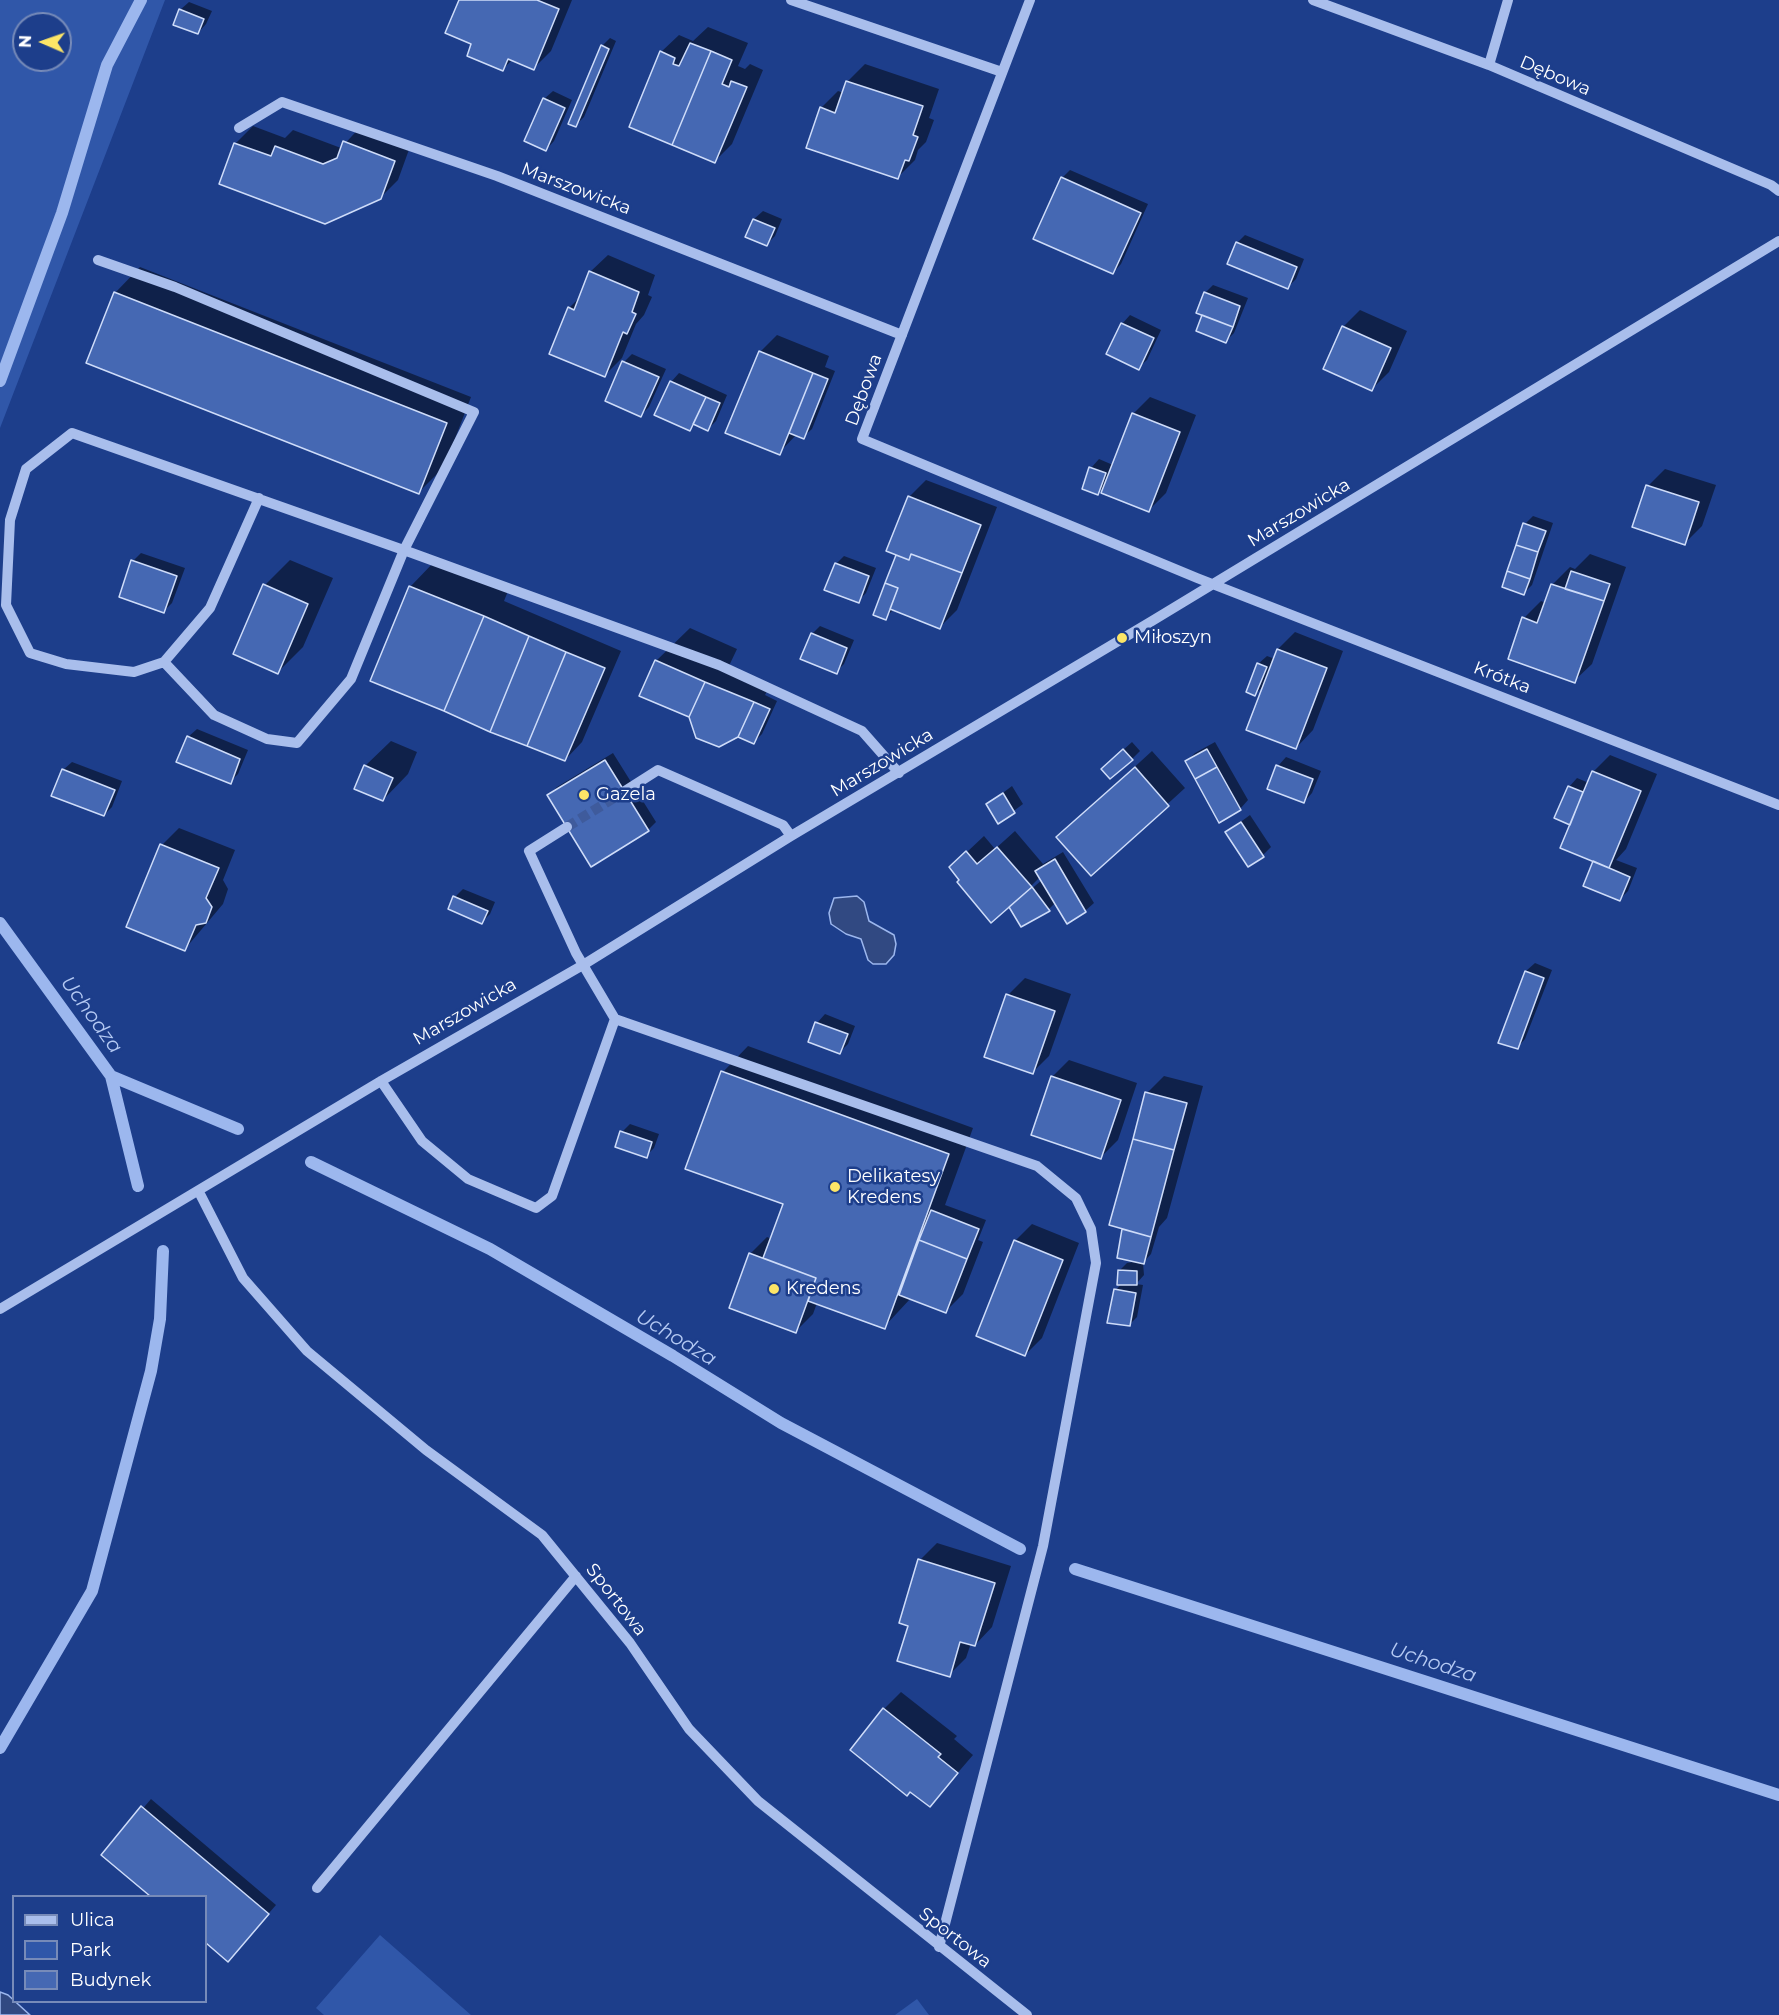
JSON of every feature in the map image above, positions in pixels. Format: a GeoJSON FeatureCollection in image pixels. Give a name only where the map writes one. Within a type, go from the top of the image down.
{"type":"FeatureCollection","features":[{"type":"Feature","properties":{"kind":"street"},"geometry":{"type":"LineString","coordinates":[[791,0],[1002,72]]}},
{"type":"Feature","properties":{"kind":"street","name":"Dębowa"},"geometry":{"type":"LineString","coordinates":[[1030,0],[862,439],[1212,584]]}},
{"type":"Feature","properties":{"kind":"street","name":"Dębowa"},"geometry":{"type":"LineString","coordinates":[[1313,0],[1489,65],[1771,184],[1779,191]]}},
{"type":"Feature","properties":{"kind":"street"},"geometry":{"type":"LineString","coordinates":[[1489,65],[1508,0]]}},
{"type":"Feature","properties":{"kind":"street","name":"Marszowicka"},"geometry":{"type":"LineString","coordinates":[[239,128],[282,102],[497,176],[902,335]]}},
{"type":"Feature","properties":{"kind":"street","name":"Marszowicka"},"geometry":{"type":"LineString","coordinates":[[0,1309],[199,1192],[381,1080],[583,965],[791,836],[1779,241]]}},
{"type":"Feature","properties":{"kind":"street"},"geometry":{"type":"LineString","coordinates":[[98,260],[175,287],[474,412],[404,550],[351,679],[297,743],[267,739],[213,715],[164,662]]}},
{"type":"Feature","properties":{"kind":"street"},"geometry":{"type":"LineString","coordinates":[[259,498],[210,608],[164,662],[134,672],[66,664],[30,653],[6,605],[10,520],[26,469],[72,432],[259,498],[404,550],[719,665],[862,731],[899,772]]}},
{"type":"Feature","properties":{"kind":"street","name":"Krótka"},"geometry":{"type":"LineString","coordinates":[[1212,584],[1779,805]]}},
{"type":"Feature","properties":{"kind":"street"},"geometry":{"type":"LineString","coordinates":[[625,791],[658,770],[783,825],[791,836]]}},
{"type":"Feature","properties":{"kind":"street"},"geometry":{"type":"LineString","coordinates":[[567,827],[529,850],[583,965],[615,1019],[1037,1166],[1076,1198],[1091,1229],[1096,1263],[1043,1546],[939,1947]]}},
{"type":"Feature","properties":{"kind":"street"},"geometry":{"type":"LineString","coordinates":[[381,1080],[422,1140],[468,1179],[536,1208],[552,1196],[615,1019]]}},
{"type":"Feature","properties":{"kind":"street","name":"Sportowa"},"geometry":{"type":"LineString","coordinates":[[199,1192],[243,1278],[307,1351],[426,1450],[542,1535],[630,1643],[689,1728],[758,1801],[1027,2015]]}},
{"type":"Feature","properties":{"kind":"street"},"geometry":{"type":"LineString","coordinates":[[317,1888],[576,1576]]}},
{"type":"Feature","properties":{"kind":"green space"},"geometry":{"type":"Polygon","coordinates":[[[0,0],[165,0],[0,428],[0,0]]]}},
{"type":"Feature","properties":{"kind":"green space"},"geometry":{"type":"Polygon","coordinates":[[[380,1935],[471,2015],[324,2015],[316,2008],[380,1935]]]}},
{"type":"Feature","properties":{"kind":"green space"},"geometry":{"type":"Polygon","coordinates":[[[917,1999],[929,2015],[895,2015],[917,1999]]]}},
{"type":"Feature","properties":{"kind":"shaded area"},"geometry":{"type":"Polygon","coordinates":[[[857,896],[864,902],[869,921],[894,935],[896,944],[894,955],[886,964],[873,964],[868,960],[861,939],[846,934],[831,924],[829,913],[834,898],[857,896]]]}},
{"type":"Feature","properties":{"kind":"shaded area"},"geometry":{"type":"Polygon","coordinates":[[[0,1992],[8,1995],[12,1999],[12,2003],[17,2003],[30,2015],[0,2015],[0,1992]]]}},
{"type":"Feature","properties":{"kind":"building"},"geometry":{"type":"Polygon","coordinates":[[[459,0],[537,0],[559,9],[534,70],[508,59],[503,71],[467,56],[471,44],[445,33],[459,0]]]}},
{"type":"Feature","properties":{"kind":"building"},"geometry":{"type":"Polygon","coordinates":[[[179,9],[204,19],[198,34],[173,25],[179,9]]]}},
{"type":"Feature","properties":{"kind":"building"},"geometry":{"type":"Polygon","coordinates":[[[690,43],[711,51],[672,145],[629,127],[660,51],[675,58],[673,64],[679,66],[690,43]]]}},
{"type":"Feature","properties":{"kind":"building"},"geometry":{"type":"Polygon","coordinates":[[[601,45],[609,49],[576,127],[568,124],[601,45]]]}},
{"type":"Feature","properties":{"kind":"building"},"geometry":{"type":"Polygon","coordinates":[[[711,51],[732,60],[722,84],[729,87],[731,81],[747,87],[715,163],[672,145],[711,51]]]}},
{"type":"Feature","properties":{"kind":"building"},"geometry":{"type":"Polygon","coordinates":[[[846,81],[923,106],[913,135],[918,137],[909,161],[905,160],[898,179],[806,148],[820,107],[835,113],[846,81]]]}},
{"type":"Feature","properties":{"kind":"building"},"geometry":{"type":"Polygon","coordinates":[[[543,98],[565,108],[546,151],[524,141],[543,98]]]}},
{"type":"Feature","properties":{"kind":"building"},"geometry":{"type":"Polygon","coordinates":[[[343,141],[395,161],[381,199],[325,224],[219,184],[234,143],[271,156],[275,146],[323,164],[337,158],[343,141]]]}},
{"type":"Feature","properties":{"kind":"building"},"geometry":{"type":"Polygon","coordinates":[[[1061,177],[1141,213],[1113,274],[1033,239],[1061,177]]]}},
{"type":"Feature","properties":{"kind":"building"},"geometry":{"type":"Polygon","coordinates":[[[753,219],[775,228],[767,246],[745,237],[753,219]]]}},
{"type":"Feature","properties":{"kind":"building"},"geometry":{"type":"Polygon","coordinates":[[[1236,242],[1297,267],[1288,289],[1227,264],[1236,242]]]}},
{"type":"Feature","properties":{"kind":"building"},"geometry":{"type":"Polygon","coordinates":[[[589,271],[639,292],[632,312],[636,314],[627,334],[623,332],[605,377],[549,354],[568,307],[574,310],[589,271]]]}},
{"type":"Feature","properties":{"kind":"building"},"geometry":{"type":"Polygon","coordinates":[[[114,292],[447,423],[419,494],[86,363],[114,292]]]}},
{"type":"Feature","properties":{"kind":"building"},"geometry":{"type":"Polygon","coordinates":[[[1204,292],[1240,306],[1233,327],[1196,313],[1204,292]]]}},
{"type":"Feature","properties":{"kind":"building"},"geometry":{"type":"Polygon","coordinates":[[[1202,315],[1233,327],[1226,343],[1196,331],[1202,315]]]}},
{"type":"Feature","properties":{"kind":"building"},"geometry":{"type":"Polygon","coordinates":[[[1121,323],[1154,338],[1139,370],[1106,354],[1121,323]]]}},
{"type":"Feature","properties":{"kind":"building"},"geometry":{"type":"Polygon","coordinates":[[[1342,326],[1391,348],[1372,391],[1323,369],[1342,326]]]}},
{"type":"Feature","properties":{"kind":"building"},"geometry":{"type":"Polygon","coordinates":[[[759,351],[813,373],[780,455],[725,433],[759,351]]]}},
{"type":"Feature","properties":{"kind":"building"},"geometry":{"type":"Polygon","coordinates":[[[622,361],[659,377],[641,417],[605,401],[622,361]]]}},
{"type":"Feature","properties":{"kind":"building"},"geometry":{"type":"Polygon","coordinates":[[[813,373],[828,379],[804,439],[789,433],[813,373]]]}},
{"type":"Feature","properties":{"kind":"building"},"geometry":{"type":"Polygon","coordinates":[[[670,381],[706,397],[690,431],[654,415],[670,381]]]}},
{"type":"Feature","properties":{"kind":"building"},"geometry":{"type":"Polygon","coordinates":[[[706,397],[720,403],[708,431],[693,424],[706,397]]]}},
{"type":"Feature","properties":{"kind":"building"},"geometry":{"type":"Polygon","coordinates":[[[1132,413],[1180,432],[1149,512],[1101,493],[1132,413]]]}},
{"type":"Feature","properties":{"kind":"building"},"geometry":{"type":"Polygon","coordinates":[[[1089,467],[1106,473],[1098,495],[1082,489],[1089,467]]]}},
{"type":"Feature","properties":{"kind":"building"},"geometry":{"type":"Polygon","coordinates":[[[1646,485],[1699,502],[1685,545],[1632,527],[1646,485]]]}},
{"type":"Feature","properties":{"kind":"building"},"geometry":{"type":"Polygon","coordinates":[[[908,496],[981,525],[962,573],[911,554],[909,560],[886,551],[908,496]]]}},
{"type":"Feature","properties":{"kind":"building"},"geometry":{"type":"Polygon","coordinates":[[[1523,523],[1546,531],[1538,552],[1516,545],[1523,523]]]}},
{"type":"Feature","properties":{"kind":"building"},"geometry":{"type":"Polygon","coordinates":[[[1516,545],[1538,552],[1530,579],[1507,571],[1516,545]]]}},
{"type":"Feature","properties":{"kind":"building"},"geometry":{"type":"Polygon","coordinates":[[[911,554],[962,573],[940,629],[890,609],[898,588],[885,583],[896,555],[909,560],[911,554]]]}},
{"type":"Feature","properties":{"kind":"building"},"geometry":{"type":"Polygon","coordinates":[[[131,560],[177,576],[164,613],[119,597],[131,560]]]}},
{"type":"Feature","properties":{"kind":"building"},"geometry":{"type":"Polygon","coordinates":[[[835,563],[869,576],[859,603],[824,590],[835,563]]]}},
{"type":"Feature","properties":{"kind":"building"},"geometry":{"type":"Polygon","coordinates":[[[1507,571],[1530,579],[1524,595],[1502,587],[1507,571]]]}},
{"type":"Feature","properties":{"kind":"building"},"geometry":{"type":"Polygon","coordinates":[[[1571,571],[1610,584],[1604,601],[1565,589],[1571,571]]]}},
{"type":"Feature","properties":{"kind":"building"},"geometry":{"type":"Polygon","coordinates":[[[885,583],[898,588],[886,620],[873,615],[885,583]]]}},
{"type":"Feature","properties":{"kind":"building"},"geometry":{"type":"Polygon","coordinates":[[[263,584],[308,604],[278,674],[233,654],[263,584]]]}},
{"type":"Feature","properties":{"kind":"building"},"geometry":{"type":"Polygon","coordinates":[[[1551,584],[1604,601],[1575,683],[1508,659],[1522,617],[1537,623],[1551,584]]]}},
{"type":"Feature","properties":{"kind":"building"},"geometry":{"type":"Polygon","coordinates":[[[409,586],[484,616],[444,711],[370,681],[409,586]]]}},
{"type":"Feature","properties":{"kind":"building"},"geometry":{"type":"Polygon","coordinates":[[[484,616],[529,636],[490,732],[444,711],[484,616]]]}},
{"type":"Feature","properties":{"kind":"building"},"geometry":{"type":"Polygon","coordinates":[[[811,633],[847,648],[837,674],[800,659],[811,633]]]}},
{"type":"Feature","properties":{"kind":"building"},"geometry":{"type":"Polygon","coordinates":[[[529,636],[566,652],[527,746],[490,732],[529,636]]]}},
{"type":"Feature","properties":{"kind":"building"},"geometry":{"type":"Polygon","coordinates":[[[1277,649],[1327,668],[1296,749],[1246,730],[1277,649]]]}},
{"type":"Feature","properties":{"kind":"building"},"geometry":{"type":"Polygon","coordinates":[[[566,652],[605,668],[565,761],[527,746],[566,652]]]}},
{"type":"Feature","properties":{"kind":"building"},"geometry":{"type":"Polygon","coordinates":[[[655,660],[705,682],[689,717],[639,696],[655,660]]]}},
{"type":"Feature","properties":{"kind":"building"},"geometry":{"type":"Polygon","coordinates":[[[1257,663],[1267,667],[1255,696],[1246,692],[1257,663]]]}},
{"type":"Feature","properties":{"kind":"building"},"geometry":{"type":"Polygon","coordinates":[[[705,682],[754,702],[738,737],[719,747],[696,738],[689,717],[705,682]]]}},
{"type":"Feature","properties":{"kind":"building"},"geometry":{"type":"Polygon","coordinates":[[[754,702],[770,709],[754,744],[738,737],[754,702]]]}},
{"type":"Feature","properties":{"kind":"building"},"geometry":{"type":"Polygon","coordinates":[[[187,736],[240,759],[231,784],[176,762],[187,736]]]}},
{"type":"Feature","properties":{"kind":"building"},"geometry":{"type":"Polygon","coordinates":[[[1123,749],[1133,760],[1110,779],[1101,769],[1123,749]]]}},
{"type":"Feature","properties":{"kind":"building"},"geometry":{"type":"Polygon","coordinates":[[[1207,749],[1217,767],[1195,779],[1185,761],[1207,749]]]}},
{"type":"Feature","properties":{"kind":"building"},"geometry":{"type":"Polygon","coordinates":[[[605,760],[649,831],[591,867],[547,795],[605,760]]]}},
{"type":"Feature","properties":{"kind":"building"},"geometry":{"type":"Polygon","coordinates":[[[364,765],[393,778],[383,801],[354,789],[364,765]]]}},
{"type":"Feature","properties":{"kind":"building"},"geometry":{"type":"Polygon","coordinates":[[[1276,765],[1313,779],[1304,803],[1267,789],[1276,765]]]}},
{"type":"Feature","properties":{"kind":"building"},"geometry":{"type":"Polygon","coordinates":[[[1135,767],[1169,806],[1091,876],[1056,837],[1135,767]]]}},
{"type":"Feature","properties":{"kind":"building"},"geometry":{"type":"Polygon","coordinates":[[[1217,767],[1241,810],[1219,823],[1195,779],[1217,767]]]}},
{"type":"Feature","properties":{"kind":"building"},"geometry":{"type":"Polygon","coordinates":[[[62,769],[115,790],[104,816],[51,796],[62,769]]]}},
{"type":"Feature","properties":{"kind":"building"},"geometry":{"type":"Polygon","coordinates":[[[1592,771],[1641,791],[1609,868],[1560,848],[1592,771]]]}},
{"type":"Feature","properties":{"kind":"building"},"geometry":{"type":"Polygon","coordinates":[[[1568,786],[1583,792],[1570,825],[1554,818],[1568,786]]]}},
{"type":"Feature","properties":{"kind":"building"},"geometry":{"type":"Polygon","coordinates":[[[1003,793],[1015,813],[998,824],[986,804],[1003,793]]]}},
{"type":"Feature","properties":{"kind":"building"},"geometry":{"type":"Polygon","coordinates":[[[1241,822],[1264,857],[1248,867],[1225,832],[1241,822]]]}},
{"type":"Feature","properties":{"kind":"building"},"geometry":{"type":"Polygon","coordinates":[[[160,844],[219,868],[206,898],[212,907],[206,923],[196,925],[185,951],[126,927],[160,844]]]}},
{"type":"Feature","properties":{"kind":"building"},"geometry":{"type":"Polygon","coordinates":[[[997,847],[1032,887],[991,923],[957,882],[959,880],[949,867],[966,851],[977,864],[997,847]]]}},
{"type":"Feature","properties":{"kind":"building"},"geometry":{"type":"Polygon","coordinates":[[[1055,859],[1086,912],[1067,924],[1035,871],[1055,859]]]}},
{"type":"Feature","properties":{"kind":"building"},"geometry":{"type":"Polygon","coordinates":[[[1593,861],[1630,877],[1620,901],[1583,886],[1593,861]]]}},
{"type":"Feature","properties":{"kind":"building"},"geometry":{"type":"Polygon","coordinates":[[[1032,887],[1050,911],[1021,927],[1009,907],[1032,887]]]}},
{"type":"Feature","properties":{"kind":"building"},"geometry":{"type":"Polygon","coordinates":[[[453,896],[488,911],[482,924],[448,909],[453,896]]]}},
{"type":"Feature","properties":{"kind":"building"},"geometry":{"type":"Polygon","coordinates":[[[1525,971],[1544,978],[1518,1049],[1498,1043],[1525,971]]]}},
{"type":"Feature","properties":{"kind":"building"},"geometry":{"type":"Polygon","coordinates":[[[1006,994],[1055,1011],[1033,1074],[984,1057],[1006,994]]]}},
{"type":"Feature","properties":{"kind":"building"},"geometry":{"type":"Polygon","coordinates":[[[815,1022],[848,1034],[840,1054],[808,1042],[815,1022]]]}},
{"type":"Feature","properties":{"kind":"building","name":"Delikatesy Kredens"},"geometry":{"type":"Polygon","coordinates":[[[721,1071],[949,1154],[885,1329],[808,1301],[816,1278],[763,1258],[783,1204],[685,1169],[721,1071]]]}},
{"type":"Feature","properties":{"kind":"building"},"geometry":{"type":"Polygon","coordinates":[[[1051,1076],[1121,1100],[1101,1159],[1031,1135],[1051,1076]]]}},
{"type":"Feature","properties":{"kind":"building"},"geometry":{"type":"Polygon","coordinates":[[[1145,1092],[1187,1103],[1174,1150],[1133,1139],[1145,1092]]]}},
{"type":"Feature","properties":{"kind":"building"},"geometry":{"type":"Polygon","coordinates":[[[620,1131],[652,1142],[647,1158],[615,1147],[620,1131]]]}},
{"type":"Feature","properties":{"kind":"building"},"geometry":{"type":"Polygon","coordinates":[[[1133,1139],[1174,1150],[1151,1237],[1109,1225],[1133,1139]]]}},
{"type":"Feature","properties":{"kind":"building"},"geometry":{"type":"Polygon","coordinates":[[[931,1210],[979,1229],[967,1259],[919,1240],[931,1210]]]}},
{"type":"Feature","properties":{"kind":"building"},"geometry":{"type":"Polygon","coordinates":[[[1122,1229],[1151,1237],[1144,1264],[1117,1258],[1122,1229]]]}},
{"type":"Feature","properties":{"kind":"building"},"geometry":{"type":"Polygon","coordinates":[[[919,1240],[967,1259],[946,1313],[899,1295],[919,1240]]]}},
{"type":"Feature","properties":{"kind":"building"},"geometry":{"type":"Polygon","coordinates":[[[1014,1240],[1063,1260],[1025,1356],[976,1336],[1014,1240]]]}},
{"type":"Feature","properties":{"kind":"building","name":"Kredens"},"geometry":{"type":"Polygon","coordinates":[[[749,1253],[816,1278],[796,1333],[729,1308],[749,1253]]]}},
{"type":"Feature","properties":{"kind":"building"},"geometry":{"type":"Polygon","coordinates":[[[1118,1270],[1137,1271],[1137,1285],[1117,1285],[1118,1270]]]}},
{"type":"Feature","properties":{"kind":"building"},"geometry":{"type":"Polygon","coordinates":[[[1114,1289],[1136,1293],[1130,1326],[1107,1323],[1114,1289]]]}},
{"type":"Feature","properties":{"kind":"building"},"geometry":{"type":"Polygon","coordinates":[[[918,1559],[995,1583],[975,1646],[960,1642],[950,1677],[897,1661],[908,1626],[899,1623],[918,1559]]]}},
{"type":"Feature","properties":{"kind":"building"},"geometry":{"type":"Polygon","coordinates":[[[883,1708],[941,1754],[938,1757],[958,1773],[930,1807],[910,1792],[907,1796],[850,1750],[883,1708]]]}},
{"type":"Feature","properties":{"kind":"building"},"geometry":{"type":"Polygon","coordinates":[[[141,1806],[269,1914],[228,1962],[207,1944],[207,1895],[149,1895],[101,1855],[141,1806]]]}},
{"type":"Feature","properties":{"kind":"waterway"},"geometry":{"type":"LineString","coordinates":[[0,381],[62,213],[107,65],[141,0]]}},
{"type":"Feature","properties":{"kind":"waterway","name":"Uchodza"},"geometry":{"type":"LineString","coordinates":[[0,923],[111,1076],[238,1129]]}},
{"type":"Feature","properties":{"kind":"waterway"},"geometry":{"type":"LineString","coordinates":[[111,1076],[138,1186]]}},
{"type":"Feature","properties":{"kind":"waterway","name":"Uchodza"},"geometry":{"type":"LineString","coordinates":[[311,1162],[490,1249],[673,1356],[781,1423],[1020,1549]]}},
{"type":"Feature","properties":{"kind":"waterway"},"geometry":{"type":"LineString","coordinates":[[0,1748],[92,1591],[151,1371],[160,1319],[163,1251]]}},
{"type":"Feature","properties":{"kind":"waterway","name":"Uchodza"},"geometry":{"type":"LineString","coordinates":[[1075,1569],[1779,1795]]}},
{"type":"Feature","properties":{"kind":"tunnel"},"geometry":{"type":"LineString","coordinates":[[567,827],[625,791]]}},
{"type":"Feature","properties":{"kind":"place","name":"Miłoszyn"},"geometry":{"type":"Point","coordinates":[1122,638]}},
{"type":"Feature","properties":{"kind":"place","name":"Gazela"},"geometry":{"type":"Point","coordinates":[584,795]}},
{"type":"Feature","properties":{"kind":"place","name":"Delikatesy Kredens"},"geometry":{"type":"Point","coordinates":[835,1187]}},
{"type":"Feature","properties":{"kind":"place","name":"Kredens"},"geometry":{"type":"Point","coordinates":[774,1289]}}]}
